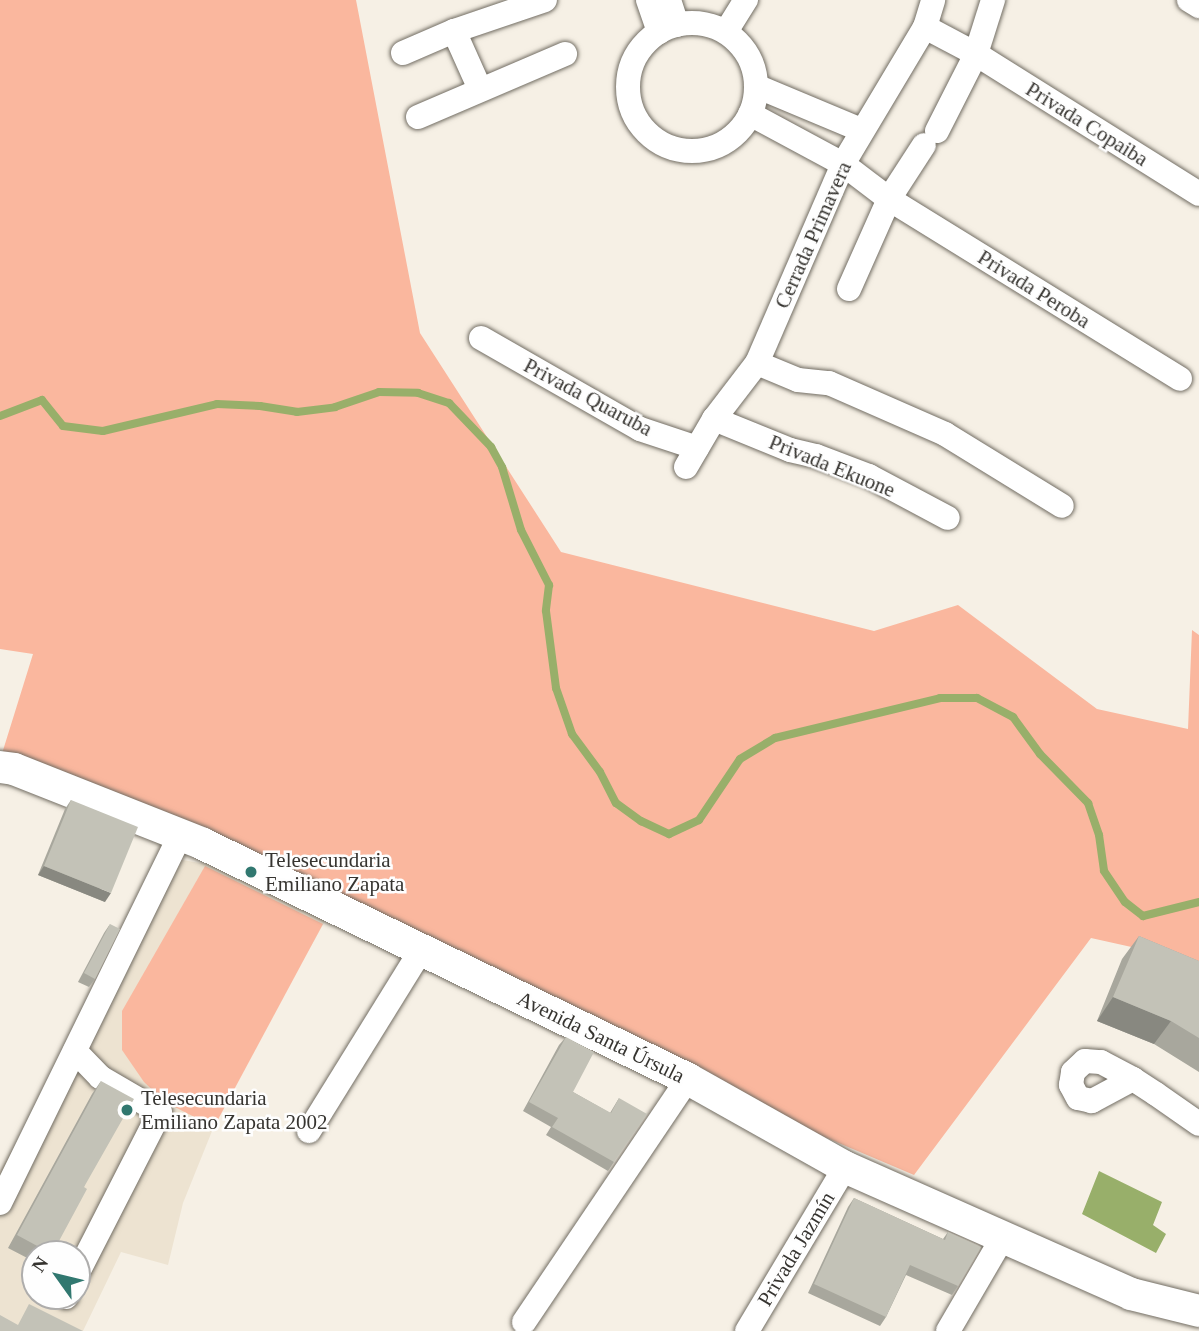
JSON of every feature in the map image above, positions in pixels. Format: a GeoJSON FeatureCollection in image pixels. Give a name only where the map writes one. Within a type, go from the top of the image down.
{"type":"FeatureCollection","features":[{"type":"Feature","properties":{"kind":"street"},"geometry":{"type":"LineString","coordinates":[[403,53],[454,31],[545,0]]}},
{"type":"Feature","properties":{"kind":"street"},"geometry":{"type":"LineString","coordinates":[[648,0],[668,28]]}},
{"type":"Feature","properties":{"kind":"street"},"geometry":{"type":"LineString","coordinates":[[668,28],[669,0]]}},
{"type":"Feature","properties":{"kind":"street"},"geometry":{"type":"LineString","coordinates":[[727,30],[746,0]]}},
{"type":"Feature","properties":{"kind":"street","name":"Cerrada Primavera"},"geometry":{"type":"LineString","coordinates":[[692,457],[714,419],[757,363],[843,163],[925,27],[933,0]]}},
{"type":"Feature","properties":{"kind":"street"},"geometry":{"type":"LineString","coordinates":[[849,289],[889,199],[930,138],[976,54],[993,0]]}},
{"type":"Feature","properties":{"kind":"street"},"geometry":{"type":"LineString","coordinates":[[1189,0],[1199,6]]}},
{"type":"Feature","properties":{"kind":"street"},"geometry":{"type":"LineString","coordinates":[[693,22],[727,30],[742,44],[755,69],[757,97],[746,123],[727,142],[700,152],[673,149],[649,135],[632,112],[628,78],[632,61],[646,41],[668,28],[693,22]]}},
{"type":"Feature","properties":{"kind":"street","name":"Privada Copaiba"},"geometry":{"type":"LineString","coordinates":[[925,27],[976,54],[1199,194]]}},
{"type":"Feature","properties":{"kind":"street"},"geometry":{"type":"LineString","coordinates":[[454,31],[480,89]]}},
{"type":"Feature","properties":{"kind":"street"},"geometry":{"type":"LineString","coordinates":[[418,117],[565,54]]}},
{"type":"Feature","properties":{"kind":"street"},"geometry":{"type":"LineString","coordinates":[[756,86],[861,130]]}},
{"type":"Feature","properties":{"kind":"street","name":"Privada Peroba"},"geometry":{"type":"LineString","coordinates":[[750,114],[843,163],[889,199],[1180,379]]}},
{"type":"Feature","properties":{"kind":"street","name":"Privada Quaruba"},"geometry":{"type":"LineString","coordinates":[[481,338],[692,457]]}},
{"type":"Feature","properties":{"kind":"street"},"geometry":{"type":"LineString","coordinates":[[757,363],[798,380],[829,383],[945,434],[1062,506]]}},
{"type":"Feature","properties":{"kind":"street","name":"Privada Ekuone"},"geometry":{"type":"LineString","coordinates":[[714,419],[790,450],[816,456],[869,476],[948,518]]}},
{"type":"Feature","properties":{"kind":"street","name":"Avenida Santa Úrsula"},"geometry":{"type":"LineString","coordinates":[[0,767],[14,769],[180,836],[422,949],[688,1079],[845,1167],[1131,1294],[1199,1311]]}},
{"type":"Feature","properties":{"kind":"street"},"geometry":{"type":"LineString","coordinates":[[0,1203],[180,836]]}},
{"type":"Feature","properties":{"kind":"street"},"geometry":{"type":"LineString","coordinates":[[309,1132],[422,949]]}},
{"type":"Feature","properties":{"kind":"street"},"geometry":{"type":"LineString","coordinates":[[75,1051],[100,1077],[160,1112],[91,1247]]}},
{"type":"Feature","properties":{"kind":"street"},"geometry":{"type":"LineString","coordinates":[[524,1322],[688,1079]]}},
{"type":"Feature","properties":{"kind":"street"},"geometry":{"type":"LineString","coordinates":[[1133,1079],[1199,1124]]}},
{"type":"Feature","properties":{"kind":"street","name":"Privada Jazmín"},"geometry":{"type":"LineString","coordinates":[[747,1331],[845,1167]]}},
{"type":"Feature","properties":{"kind":"street"},"geometry":{"type":"LineString","coordinates":[[947,1331],[1003,1237]]}},
{"type":"Feature","properties":{"kind":"shaded area"},"geometry":{"type":"Polygon","coordinates":[[[0,0],[356,0],[420,333],[561,552],[874,631],[958,605],[1097,709],[1188,729],[1192,630],[1199,635],[1199,962],[1091,938],[914,1175],[688,1079],[0,760],[33,654],[0,649],[0,0]]]}},
{"type":"Feature","properties":{"kind":"shaded area","name":"Telesecundaria Emiliano Zapata 2002"},"geometry":{"type":"Polygon","coordinates":[[[177,859],[251,872],[328,916],[227,1094],[183,1203],[168,1265],[121,1252],[83,1331],[0,1331],[0,1171],[177,859]]]}},
{"type":"Feature","properties":{"kind":"shaded area"},"geometry":{"type":"Polygon","coordinates":[[[205,866],[323,924],[214,1127],[165,1102],[144,1082],[122,1050],[122,1011],[205,866]]]}},
{"type":"Feature","properties":{"kind":"shaded area"},"geometry":{"type":"Polygon","coordinates":[[[1099,1171],[1162,1202],[1153,1225],[1166,1234],[1156,1253],[1082,1214],[1099,1171]]]}},
{"type":"Feature","properties":{"kind":"building"},"geometry":{"type":"Polygon","coordinates":[[[71,800],[138,827],[111,893],[44,866],[71,800]]]}},
{"type":"Feature","properties":{"kind":"building"},"geometry":{"type":"Polygon","coordinates":[[[110,924],[120,929],[95,979],[84,973],[110,924]]]}},
{"type":"Feature","properties":{"kind":"building"},"geometry":{"type":"Polygon","coordinates":[[[1139,936],[1199,961],[1199,1038],[1171,1021],[1113,997],[1139,936]]]}},
{"type":"Feature","properties":{"kind":"building"},"geometry":{"type":"Polygon","coordinates":[[[566,1037],[594,1052],[573,1092],[611,1113],[619,1098],[647,1114],[614,1162],[552,1127],[558,1118],[529,1102],[566,1037]]]}},
{"type":"Feature","properties":{"kind":"building"},"geometry":{"type":"Polygon","coordinates":[[[101,1081],[134,1099],[84,1187],[87,1189],[60,1240],[26,1240],[17,1235],[101,1081]]]}},
{"type":"Feature","properties":{"kind":"building"},"geometry":{"type":"Polygon","coordinates":[[[854,1198],[945,1240],[948,1232],[981,1247],[958,1286],[910,1265],[886,1317],[814,1284],[854,1198]]]}},
{"type":"Feature","properties":{"kind":"building"},"geometry":{"type":"Polygon","coordinates":[[[26,1310],[41,1310],[83,1331],[0,1331],[0,1315],[18,1325],[26,1310]]]}},
{"type":"Feature","properties":{"kind":"waterway"},"geometry":{"type":"LineString","coordinates":[[0,416],[42,400],[63,426],[103,431],[217,404],[260,406],[297,412],[335,407],[379,392],[418,393],[449,403],[491,447],[502,467],[521,530],[549,585],[546,611],[556,688],[572,734],[600,772],[616,803],[641,821],[669,834],[699,820],[740,759],[775,738],[940,698],[977,698],[1013,717],[1040,754],[1088,803],[1099,835],[1104,871],[1125,902],[1143,916],[1199,902]]}},
{"type":"Feature","properties":{"kind":"place","name":"Telesecundaria Emiliano Zapata"},"geometry":{"type":"Point","coordinates":[251,872]}},
{"type":"Feature","properties":{"kind":"place","name":"Telesecundaria Emiliano Zapata 2002"},"geometry":{"type":"Point","coordinates":[127,1110]}}]}
